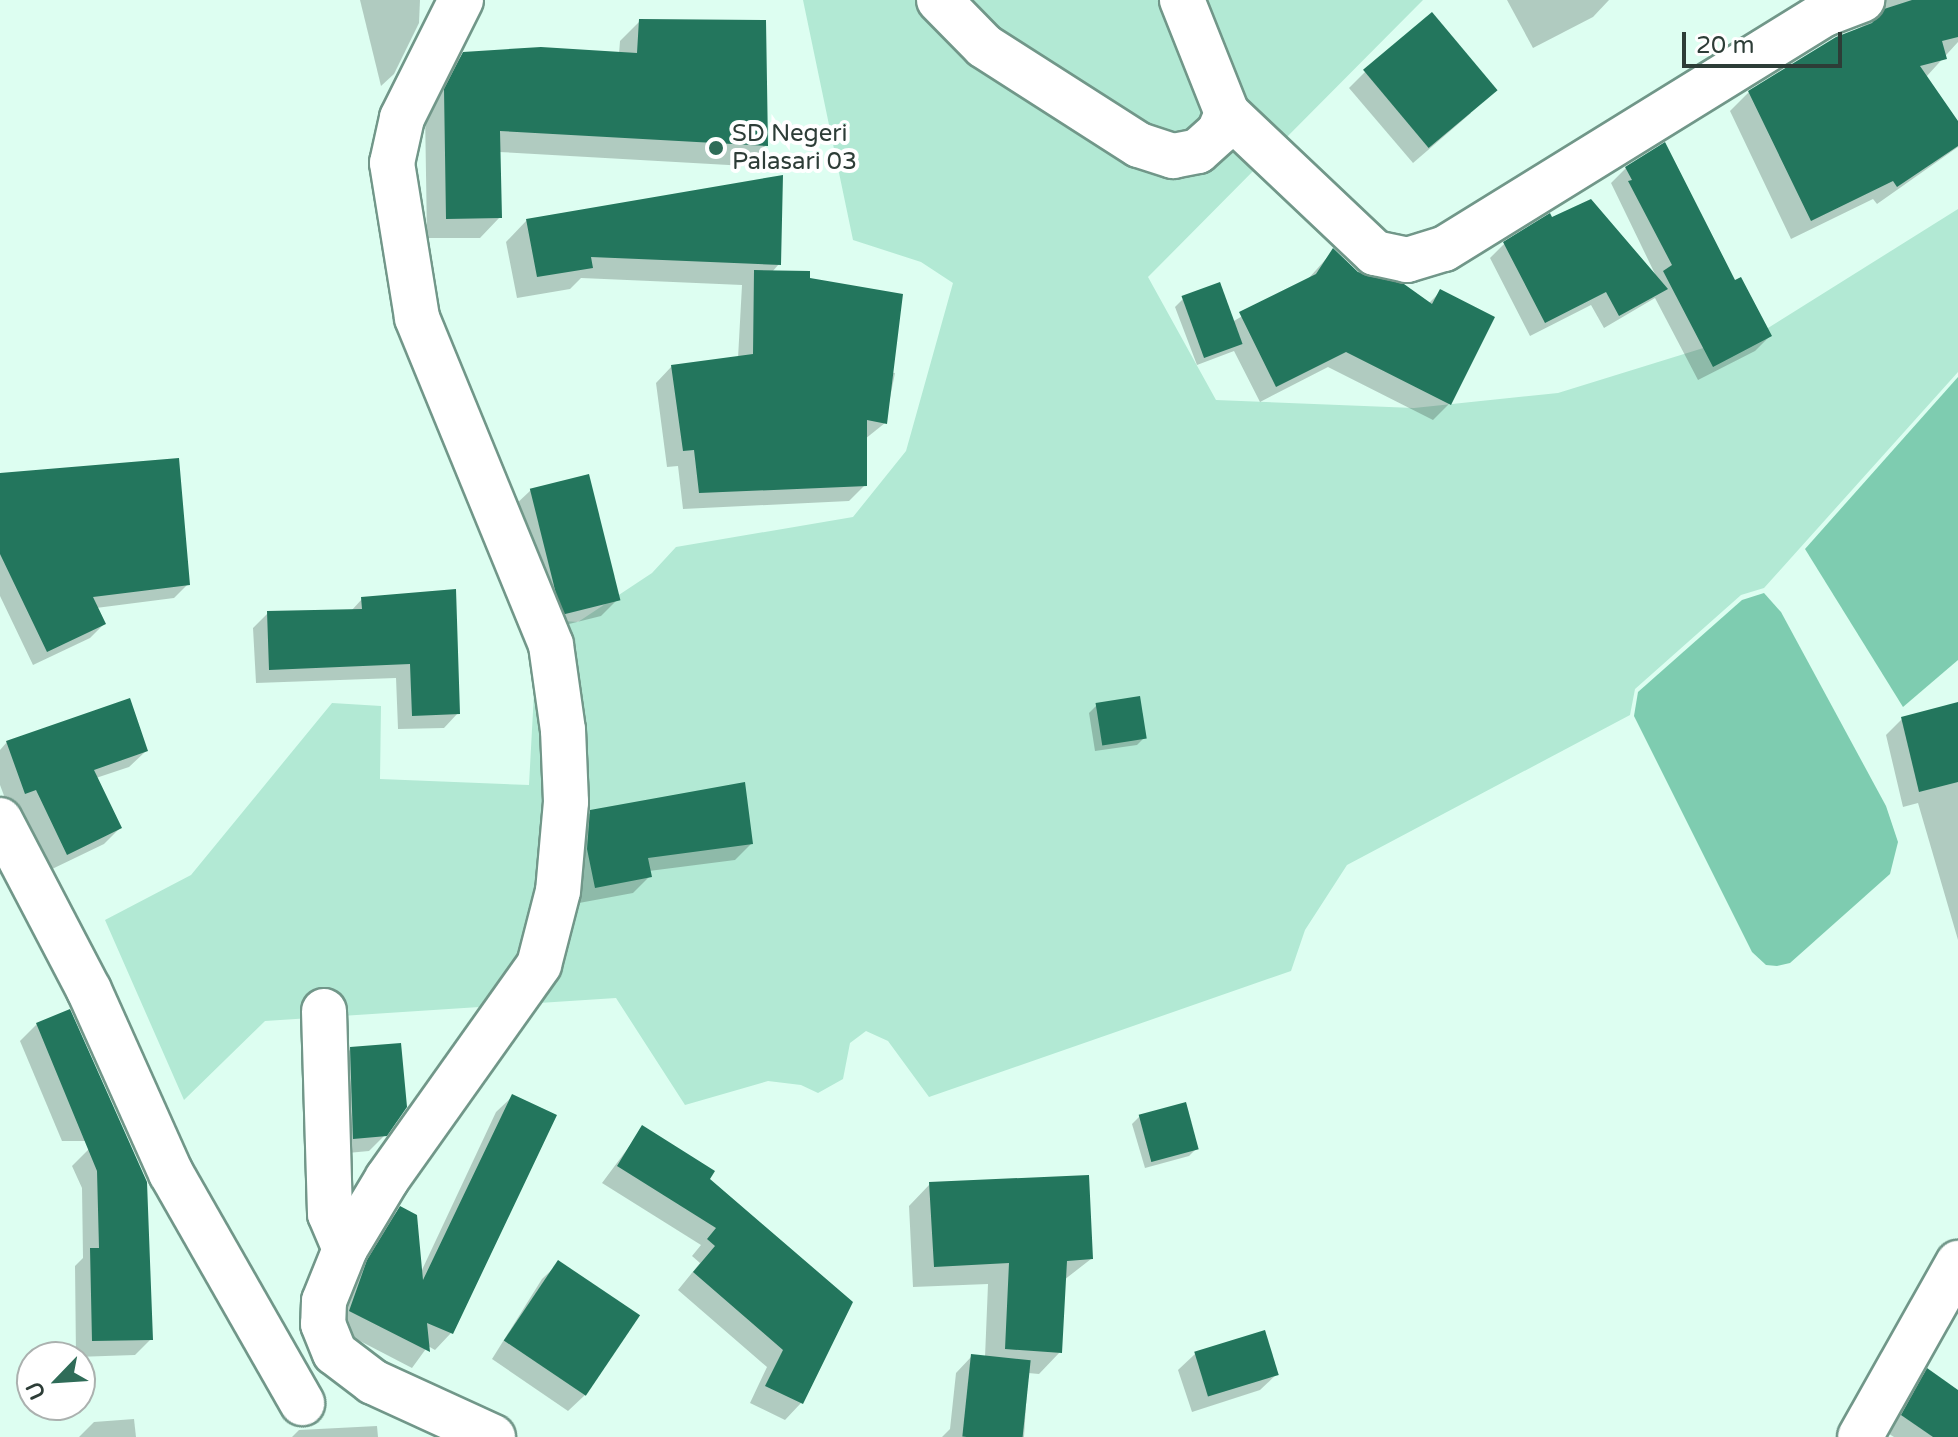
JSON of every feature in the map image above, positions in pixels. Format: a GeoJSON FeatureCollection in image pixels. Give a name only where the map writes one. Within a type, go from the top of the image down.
{"type":"FeatureCollection","features":[{"type":"Feature","properties":{"kind":"street"},"geometry":{"type":"LineString","coordinates":[[461,0],[402,118],[392,163],[417,318],[551,645],[563,730],[566,802],[558,891],[539,965],[387,1179],[345,1249],[324,1301],[323,1324],[335,1353],[373,1382],[493,1437]]}},
{"type":"Feature","properties":{"kind":"street"},"geometry":{"type":"LineString","coordinates":[[939,0],[984,46],[1139,145],[1173,156],[1198,151],[1219,132],[1227,113]]}},
{"type":"Feature","properties":{"kind":"street"},"geometry":{"type":"LineString","coordinates":[[1182,0],[1227,113],[1375,253],[1407,260],[1444,249],[1811,22],[1862,0]]}},
{"type":"Feature","properties":{"kind":"street"},"geometry":{"type":"LineString","coordinates":[[0,820],[89,990],[171,1173],[298,1420]]}},
{"type":"Feature","properties":{"kind":"street"},"geometry":{"type":"LineString","coordinates":[[324,1011],[330,1214],[345,1249]]}},
{"type":"Feature","properties":{"kind":"street"},"geometry":{"type":"LineString","coordinates":[[1860,1437],[1958,1263]]}},
{"type":"Feature","properties":{"kind":"street"},"geometry":{"type":"LineString","coordinates":[[298,1420],[309,1384],[335,1353]]}},
{"type":"Feature","properties":{"kind":"shaded area"},"geometry":{"type":"Polygon","coordinates":[[[803,0],[1423,0],[1148,277],[1216,400],[1414,408],[1558,393],[1768,328],[1958,209],[1958,372],[1764,588],[1741,595],[1635,689],[1630,715],[1347,865],[1305,930],[1291,971],[929,1097],[888,1041],[866,1031],[850,1043],[843,1079],[818,1093],[801,1085],[768,1081],[685,1105],[616,998],[265,1021],[184,1100],[105,920],[191,875],[332,703],[381,706],[380,779],[529,785],[538,619],[578,622],[652,573],[676,547],[853,517],[906,451],[953,283],[921,262],[853,240],[803,0]]]}},
{"type":"Feature","properties":{"kind":"shaded area"},"geometry":{"type":"Polygon","coordinates":[[[1958,377],[1958,660],[1903,707],[1805,549],[1958,377]]]}},
{"type":"Feature","properties":{"kind":"shaded area"},"geometry":{"type":"Polygon","coordinates":[[[1764,593],[1781,612],[1886,806],[1898,842],[1890,874],[1790,963],[1777,966],[1766,965],[1752,952],[1634,716],[1638,692],[1742,600],[1764,593]]]}},
{"type":"Feature","properties":{"kind":"building"},"geometry":{"type":"Polygon","coordinates":[[[1912,0],[1958,0],[1958,37],[1942,41],[1947,59],[1920,66],[1958,121],[1958,146],[1897,187],[1893,181],[1811,221],[1748,91],[1836,37],[1872,23],[1884,9],[1912,0]]]}},
{"type":"Feature","properties":{"kind":"building"},"geometry":{"type":"Polygon","coordinates":[[[1432,12],[1498,90],[1429,148],[1363,70],[1432,12]]]}},
{"type":"Feature","properties":{"kind":"building"},"geometry":{"type":"Polygon","coordinates":[[[639,19],[766,20],[768,146],[500,131],[502,218],[446,219],[444,89],[463,52],[541,47],[637,53],[639,19]]]}},
{"type":"Feature","properties":{"kind":"building"},"geometry":{"type":"Polygon","coordinates":[[[1665,142],[1735,280],[1741,277],[1772,336],[1713,367],[1663,271],[1672,265],[1628,181],[1632,180],[1625,167],[1665,142]]]}},
{"type":"Feature","properties":{"kind":"building"},"geometry":{"type":"Polygon","coordinates":[[[783,175],[781,265],[591,257],[593,268],[537,277],[526,219],[783,175]]]}},
{"type":"Feature","properties":{"kind":"building"},"geometry":{"type":"Polygon","coordinates":[[[1591,199],[1668,289],[1619,316],[1606,292],[1545,323],[1503,242],[1550,213],[1552,217],[1591,199]]]}},
{"type":"Feature","properties":{"kind":"building"},"geometry":{"type":"Polygon","coordinates":[[[1333,248],[1358,272],[1404,284],[1432,304],[1440,289],[1495,317],[1451,405],[1346,352],[1276,387],[1239,312],[1316,274],[1333,248]]]}},
{"type":"Feature","properties":{"kind":"building"},"geometry":{"type":"Polygon","coordinates":[[[754,270],[810,271],[810,278],[903,294],[887,424],[867,420],[867,486],[699,493],[694,450],[683,451],[671,365],[753,354],[754,270]]]}},
{"type":"Feature","properties":{"kind":"building"},"geometry":{"type":"Polygon","coordinates":[[[1220,282],[1243,344],[1204,358],[1181,296],[1220,282]]]}},
{"type":"Feature","properties":{"kind":"building"},"geometry":{"type":"Polygon","coordinates":[[[179,458],[190,585],[93,597],[106,624],[47,652],[0,554],[0,473],[179,458]]]}},
{"type":"Feature","properties":{"kind":"building"},"geometry":{"type":"Polygon","coordinates":[[[589,474],[620,600],[561,615],[530,489],[589,474]]]}},
{"type":"Feature","properties":{"kind":"building"},"geometry":{"type":"Polygon","coordinates":[[[456,589],[460,714],[412,716],[410,664],[269,670],[267,611],[362,609],[361,597],[456,589]]]}},
{"type":"Feature","properties":{"kind":"building"},"geometry":{"type":"Polygon","coordinates":[[[1140,696],[1147,738],[1102,746],[1096,703],[1140,696]]]}},
{"type":"Feature","properties":{"kind":"building"},"geometry":{"type":"Polygon","coordinates":[[[130,698],[148,751],[94,770],[122,828],[67,855],[36,790],[25,794],[6,741],[130,698]]]}},
{"type":"Feature","properties":{"kind":"building"},"geometry":{"type":"Polygon","coordinates":[[[1958,702],[1958,782],[1919,792],[1901,717],[1958,702]]]}},
{"type":"Feature","properties":{"kind":"building"},"geometry":{"type":"Polygon","coordinates":[[[745,782],[753,844],[648,858],[652,877],[595,888],[587,849],[590,810],[745,782]]]}},
{"type":"Feature","properties":{"kind":"building"},"geometry":{"type":"Polygon","coordinates":[[[70,1009],[147,1182],[153,1340],[92,1341],[90,1248],[99,1248],[97,1171],[36,1023],[70,1009]]]}},
{"type":"Feature","properties":{"kind":"building"},"geometry":{"type":"Polygon","coordinates":[[[401,1043],[407,1107],[387,1136],[353,1139],[350,1047],[401,1043]]]}},
{"type":"Feature","properties":{"kind":"building"},"geometry":{"type":"Polygon","coordinates":[[[512,1094],[557,1115],[453,1334],[427,1323],[430,1352],[349,1311],[367,1260],[400,1206],[417,1215],[423,1280],[512,1094]]]}},
{"type":"Feature","properties":{"kind":"building"},"geometry":{"type":"Polygon","coordinates":[[[1186,1102],[1199,1149],[1151,1162],[1139,1115],[1186,1102]]]}},
{"type":"Feature","properties":{"kind":"building"},"geometry":{"type":"Polygon","coordinates":[[[642,1125],[715,1171],[710,1179],[853,1302],[803,1404],[765,1386],[783,1350],[693,1272],[715,1246],[707,1239],[716,1228],[617,1166],[642,1125]]]}},
{"type":"Feature","properties":{"kind":"building"},"geometry":{"type":"Polygon","coordinates":[[[1089,1175],[1093,1259],[1067,1261],[1062,1353],[1005,1349],[1009,1263],[934,1267],[929,1182],[1089,1175]]]}},
{"type":"Feature","properties":{"kind":"building"},"geometry":{"type":"Polygon","coordinates":[[[558,1260],[640,1315],[586,1396],[504,1340],[558,1260]]]}},
{"type":"Feature","properties":{"kind":"building"},"geometry":{"type":"Polygon","coordinates":[[[1265,1330],[1279,1375],[1208,1397],[1194,1352],[1265,1330]]]}},
{"type":"Feature","properties":{"kind":"building"},"geometry":{"type":"Polygon","coordinates":[[[971,1354],[1031,1360],[1023,1437],[962,1437],[971,1354]]]}},
{"type":"Feature","properties":{"kind":"building"},"geometry":{"type":"Polygon","coordinates":[[[1927,1368],[1958,1390],[1958,1437],[1933,1437],[1901,1415],[1927,1368]]]}},
{"type":"Feature","properties":{"kind":"place","name":"SD Negeri Palasari 03"},"geometry":{"type":"Point","coordinates":[716,148]}}]}
